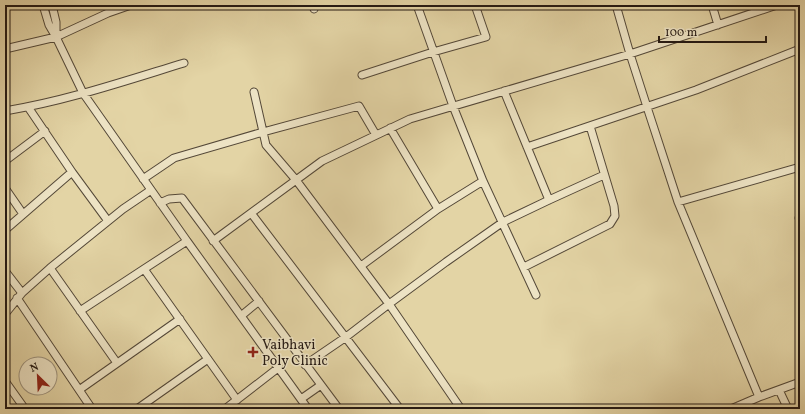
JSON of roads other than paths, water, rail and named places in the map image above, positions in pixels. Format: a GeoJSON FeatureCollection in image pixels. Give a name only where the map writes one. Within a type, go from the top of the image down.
{"type":"FeatureCollection","features":[{"type":"Feature","properties":{"kind":"street"},"geometry":{"type":"LineString","coordinates":[[43,5],[49,25],[83,93],[308,409]]}},
{"type":"Feature","properties":{"kind":"street"},"geometry":{"type":"LineString","coordinates":[[52,5],[56,22],[56,37]]}},
{"type":"Feature","properties":{"kind":"street"},"geometry":{"type":"LineString","coordinates":[[106,5],[108,13]]}},
{"type":"Feature","properties":{"kind":"street"},"geometry":{"type":"LineString","coordinates":[[5,49],[56,37],[108,13],[131,5]]}},
{"type":"Feature","properties":{"kind":"street"},"geometry":{"type":"LineString","coordinates":[[417,5],[453,106],[483,181],[536,295]]}},
{"type":"Feature","properties":{"kind":"street"},"geometry":{"type":"LineString","coordinates":[[362,75],[486,37],[475,5]]}},
{"type":"Feature","properties":{"kind":"street"},"geometry":{"type":"LineString","coordinates":[[616,5],[646,108],[678,202],[759,397]]}},
{"type":"Feature","properties":{"kind":"street"},"geometry":{"type":"LineString","coordinates":[[712,5],[718,25]]}},
{"type":"Feature","properties":{"kind":"street"},"geometry":{"type":"LineString","coordinates":[[213,241],[322,161],[410,119],[630,54],[718,25],[764,7],[777,5]]}},
{"type":"Feature","properties":{"kind":"street"},"geometry":{"type":"LineString","coordinates":[[527,147],[646,108],[800,49]]}},
{"type":"Feature","properties":{"kind":"street"},"geometry":{"type":"LineString","coordinates":[[5,111],[28,107],[83,93],[184,63]]}},
{"type":"Feature","properties":{"kind":"street"},"geometry":{"type":"LineString","coordinates":[[504,91],[549,200]]}},
{"type":"Feature","properties":{"kind":"street"},"geometry":{"type":"LineString","coordinates":[[254,92],[266,145],[296,180],[361,266],[461,409]]}},
{"type":"Feature","properties":{"kind":"street"},"geometry":{"type":"LineString","coordinates":[[143,179],[174,158],[359,106],[376,135]]}},
{"type":"Feature","properties":{"kind":"street"},"geometry":{"type":"LineString","coordinates":[[28,107],[72,172],[108,220]]}},
{"type":"Feature","properties":{"kind":"street"},"geometry":{"type":"LineString","coordinates":[[524,267],[610,224],[615,216],[614,206],[590,126]]}},
{"type":"Feature","properties":{"kind":"street"},"geometry":{"type":"LineString","coordinates":[[390,128],[438,209]]}},
{"type":"Feature","properties":{"kind":"street"},"geometry":{"type":"LineString","coordinates":[[5,161],[45,131]]}},
{"type":"Feature","properties":{"kind":"street"},"geometry":{"type":"LineString","coordinates":[[678,202],[800,167]]}},
{"type":"Feature","properties":{"kind":"street"},"geometry":{"type":"LineString","coordinates":[[5,230],[72,172]]}},
{"type":"Feature","properties":{"kind":"street"},"geometry":{"type":"LineString","coordinates":[[305,365],[346,337],[446,262],[503,222],[604,175]]}},
{"type":"Feature","properties":{"kind":"street"},"geometry":{"type":"LineString","coordinates":[[361,266],[438,209],[483,181]]}},
{"type":"Feature","properties":{"kind":"street"},"geometry":{"type":"LineString","coordinates":[[5,188],[23,214]]}},
{"type":"Feature","properties":{"kind":"street"},"geometry":{"type":"LineString","coordinates":[[5,314],[20,296],[50,268],[108,220],[151,190]]}},
{"type":"Feature","properties":{"kind":"street"},"geometry":{"type":"LineString","coordinates":[[160,203],[169,199],[182,198],[339,409]]}},
{"type":"Feature","properties":{"kind":"street"},"geometry":{"type":"LineString","coordinates":[[251,213],[400,409]]}},
{"type":"Feature","properties":{"kind":"street"},"geometry":{"type":"LineString","coordinates":[[80,311],[187,241]]}},
{"type":"Feature","properties":{"kind":"street"},"geometry":{"type":"LineString","coordinates":[[50,268],[117,364]]}},
{"type":"Feature","properties":{"kind":"street"},"geometry":{"type":"LineString","coordinates":[[144,269],[237,400]]}},
{"type":"Feature","properties":{"kind":"street"},"geometry":{"type":"LineString","coordinates":[[5,271],[92,409]]}},
{"type":"Feature","properties":{"kind":"street"},"geometry":{"type":"LineString","coordinates":[[241,316],[259,302]]}},
{"type":"Feature","properties":{"kind":"street"},"geometry":{"type":"LineString","coordinates":[[79,390],[180,319]]}},
{"type":"Feature","properties":{"kind":"street"},"geometry":{"type":"LineString","coordinates":[[137,409],[208,359]]}},
{"type":"Feature","properties":{"kind":"street"},"geometry":{"type":"LineString","coordinates":[[225,409],[278,368]]}},
{"type":"Feature","properties":{"kind":"street"},"geometry":{"type":"LineString","coordinates":[[5,381],[25,409]]}},
{"type":"Feature","properties":{"kind":"street"},"geometry":{"type":"LineString","coordinates":[[734,409],[759,397],[800,382]]}},
{"type":"Feature","properties":{"kind":"street"},"geometry":{"type":"LineString","coordinates":[[301,399],[321,385]]}},
{"type":"Feature","properties":{"kind":"street"},"geometry":{"type":"LineString","coordinates":[[779,390],[788,409]]}},
{"type":"Feature","properties":{"kind":"place","name":"Vaibhavi Poly Clinic"},"geometry":{"type":"Point","coordinates":[253,352]}}]}
